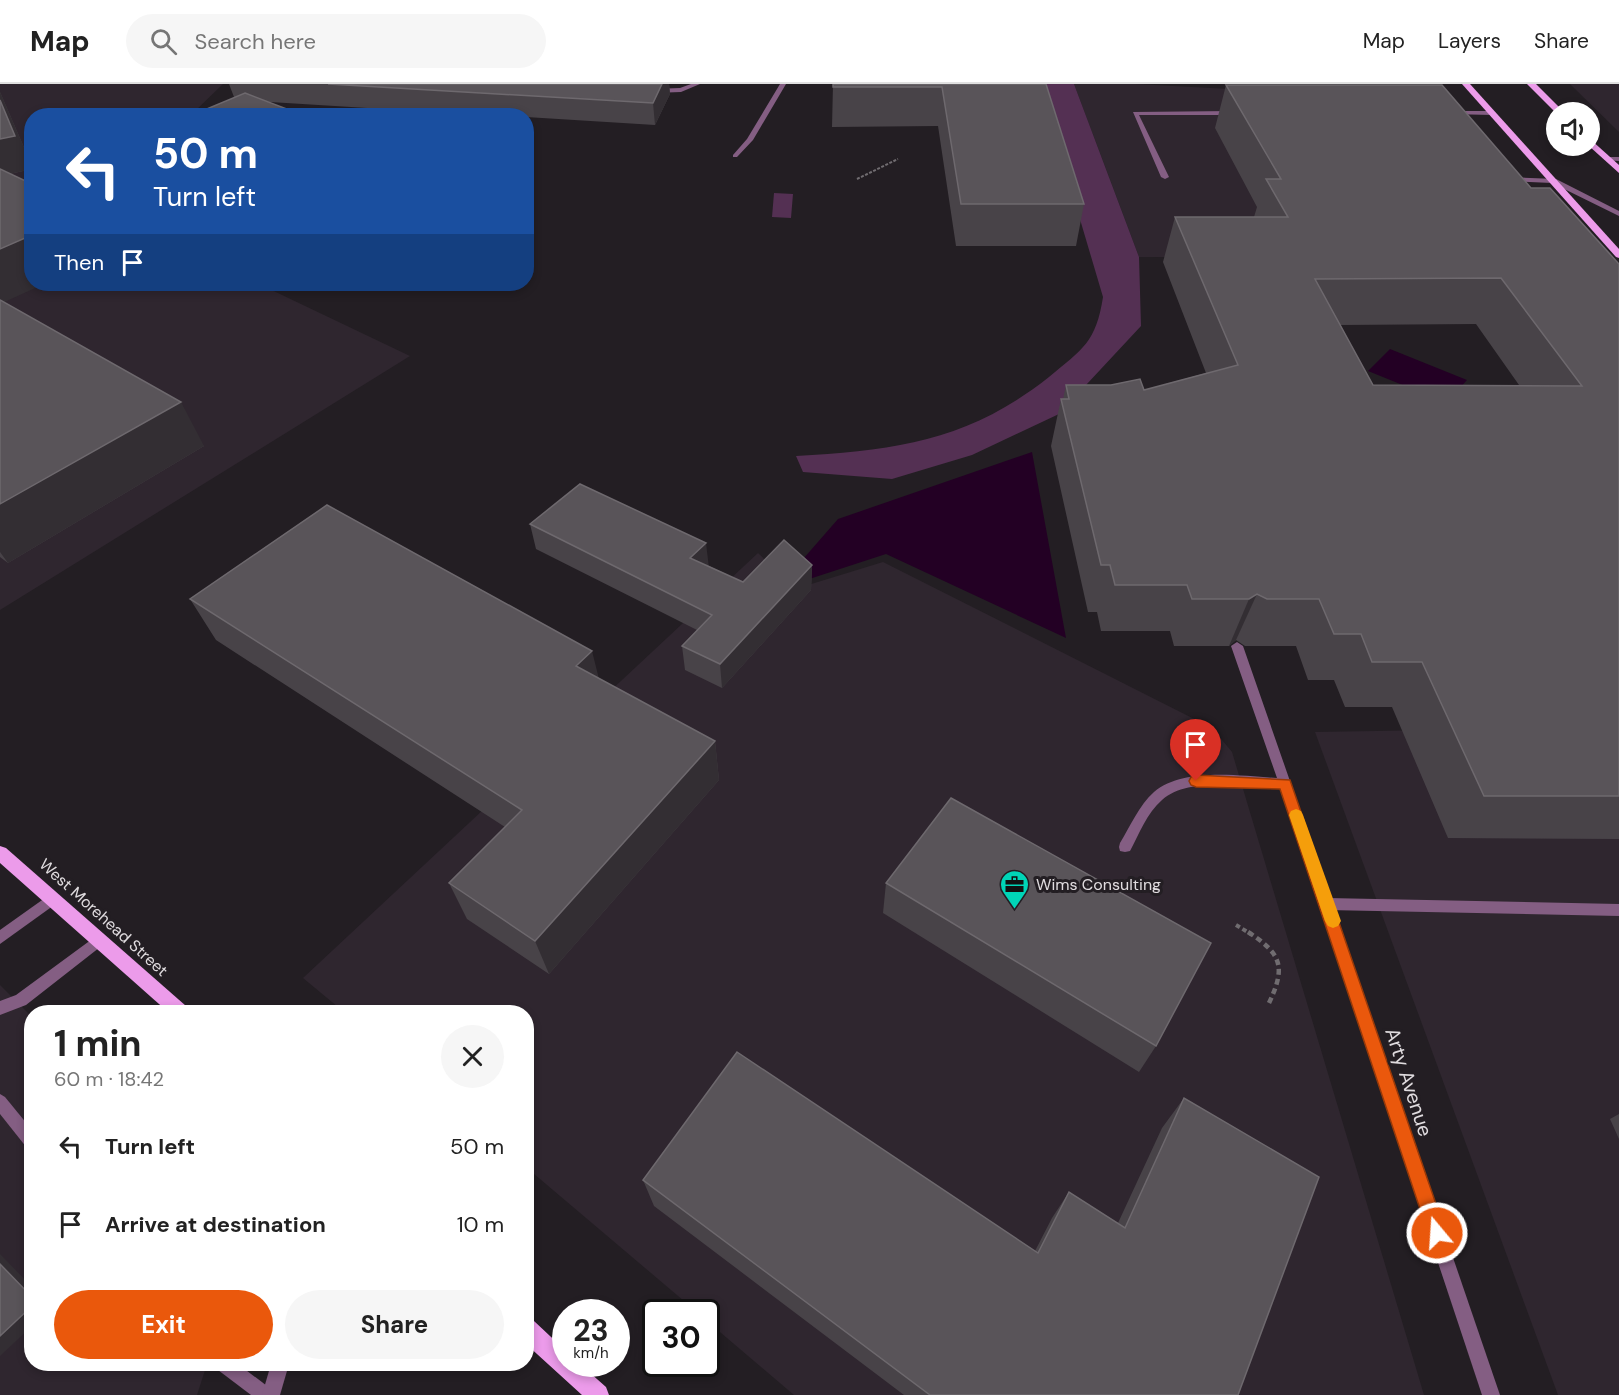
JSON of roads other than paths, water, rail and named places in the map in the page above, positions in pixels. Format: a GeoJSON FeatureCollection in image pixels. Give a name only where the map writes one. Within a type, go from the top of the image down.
{"type":"FeatureCollection","features":[{"type":"Feature","properties":{"kind":"main road"},"geometry":{"type":"LineString","coordinates":[[1467,84],[1619,255]]}},
{"type":"Feature","properties":{"kind":"main road"},"geometry":{"type":"LineString","coordinates":[[1531,84],[1550,102]]}},
{"type":"Feature","properties":{"kind":"main road"},"geometry":{"type":"LineString","coordinates":[[1600,152],[1619,170]]}},
{"type":"Feature","properties":{"kind":"main road","name":"West Morehead Street"},"geometry":{"type":"LineString","coordinates":[[0,853],[172,1005]]}},
{"type":"Feature","properties":{"kind":"main road"},"geometry":{"type":"LineString","coordinates":[[534,1336],[598,1395]]}},
{"type":"Feature","properties":{"kind":"street"},"geometry":{"type":"LineString","coordinates":[[646,90],[681,90],[697,84]]}},
{"type":"Feature","properties":{"kind":"street"},"geometry":{"type":"LineString","coordinates":[[735,156],[750,140],[783,84]]}},
{"type":"Feature","properties":{"kind":"street"},"geometry":{"type":"LineString","coordinates":[[1165,177],[1135,113],[1239,113]]}},
{"type":"Feature","properties":{"kind":"street"},"geometry":{"type":"LineString","coordinates":[[1446,113],[1492,113]]}},
{"type":"Feature","properties":{"kind":"street"},"geometry":{"type":"LineString","coordinates":[[1607,159],[1619,159]]}},
{"type":"Feature","properties":{"kind":"street"},"geometry":{"type":"LineString","coordinates":[[1501,179],[1553,181],[1619,214]]}},
{"type":"Feature","properties":{"kind":"street","name":"Arty Avenue"},"geometry":{"type":"LineString","coordinates":[[1237,646],[1327,904],[1491,1395]]}},
{"type":"Feature","properties":{"kind":"street"},"geometry":{"type":"LineString","coordinates":[[1125,847],[1159,795],[1174,787],[1196,781],[1285,784]]}},
{"type":"Feature","properties":{"kind":"street"},"geometry":{"type":"LineString","coordinates":[[0,938],[51,899]]}},
{"type":"Feature","properties":{"kind":"street"},"geometry":{"type":"LineString","coordinates":[[1327,904],[1619,910]]}},
{"type":"Feature","properties":{"kind":"street"},"geometry":{"type":"LineString","coordinates":[[0,1008],[21,1000],[99,940]]}},
{"type":"Feature","properties":{"kind":"street"},"geometry":{"type":"LineString","coordinates":[[0,1102],[24,1133]]}},
{"type":"Feature","properties":{"kind":"street"},"geometry":{"type":"LineString","coordinates":[[233,1371],[266,1395]]}},
{"type":"Feature","properties":{"kind":"street"},"geometry":{"type":"LineString","coordinates":[[271,1395],[278,1371]]}},
{"type":"Feature","properties":{"kind":"place","name":"Wims Consulting"},"geometry":{"type":"Point","coordinates":[1015,910]}}]}
